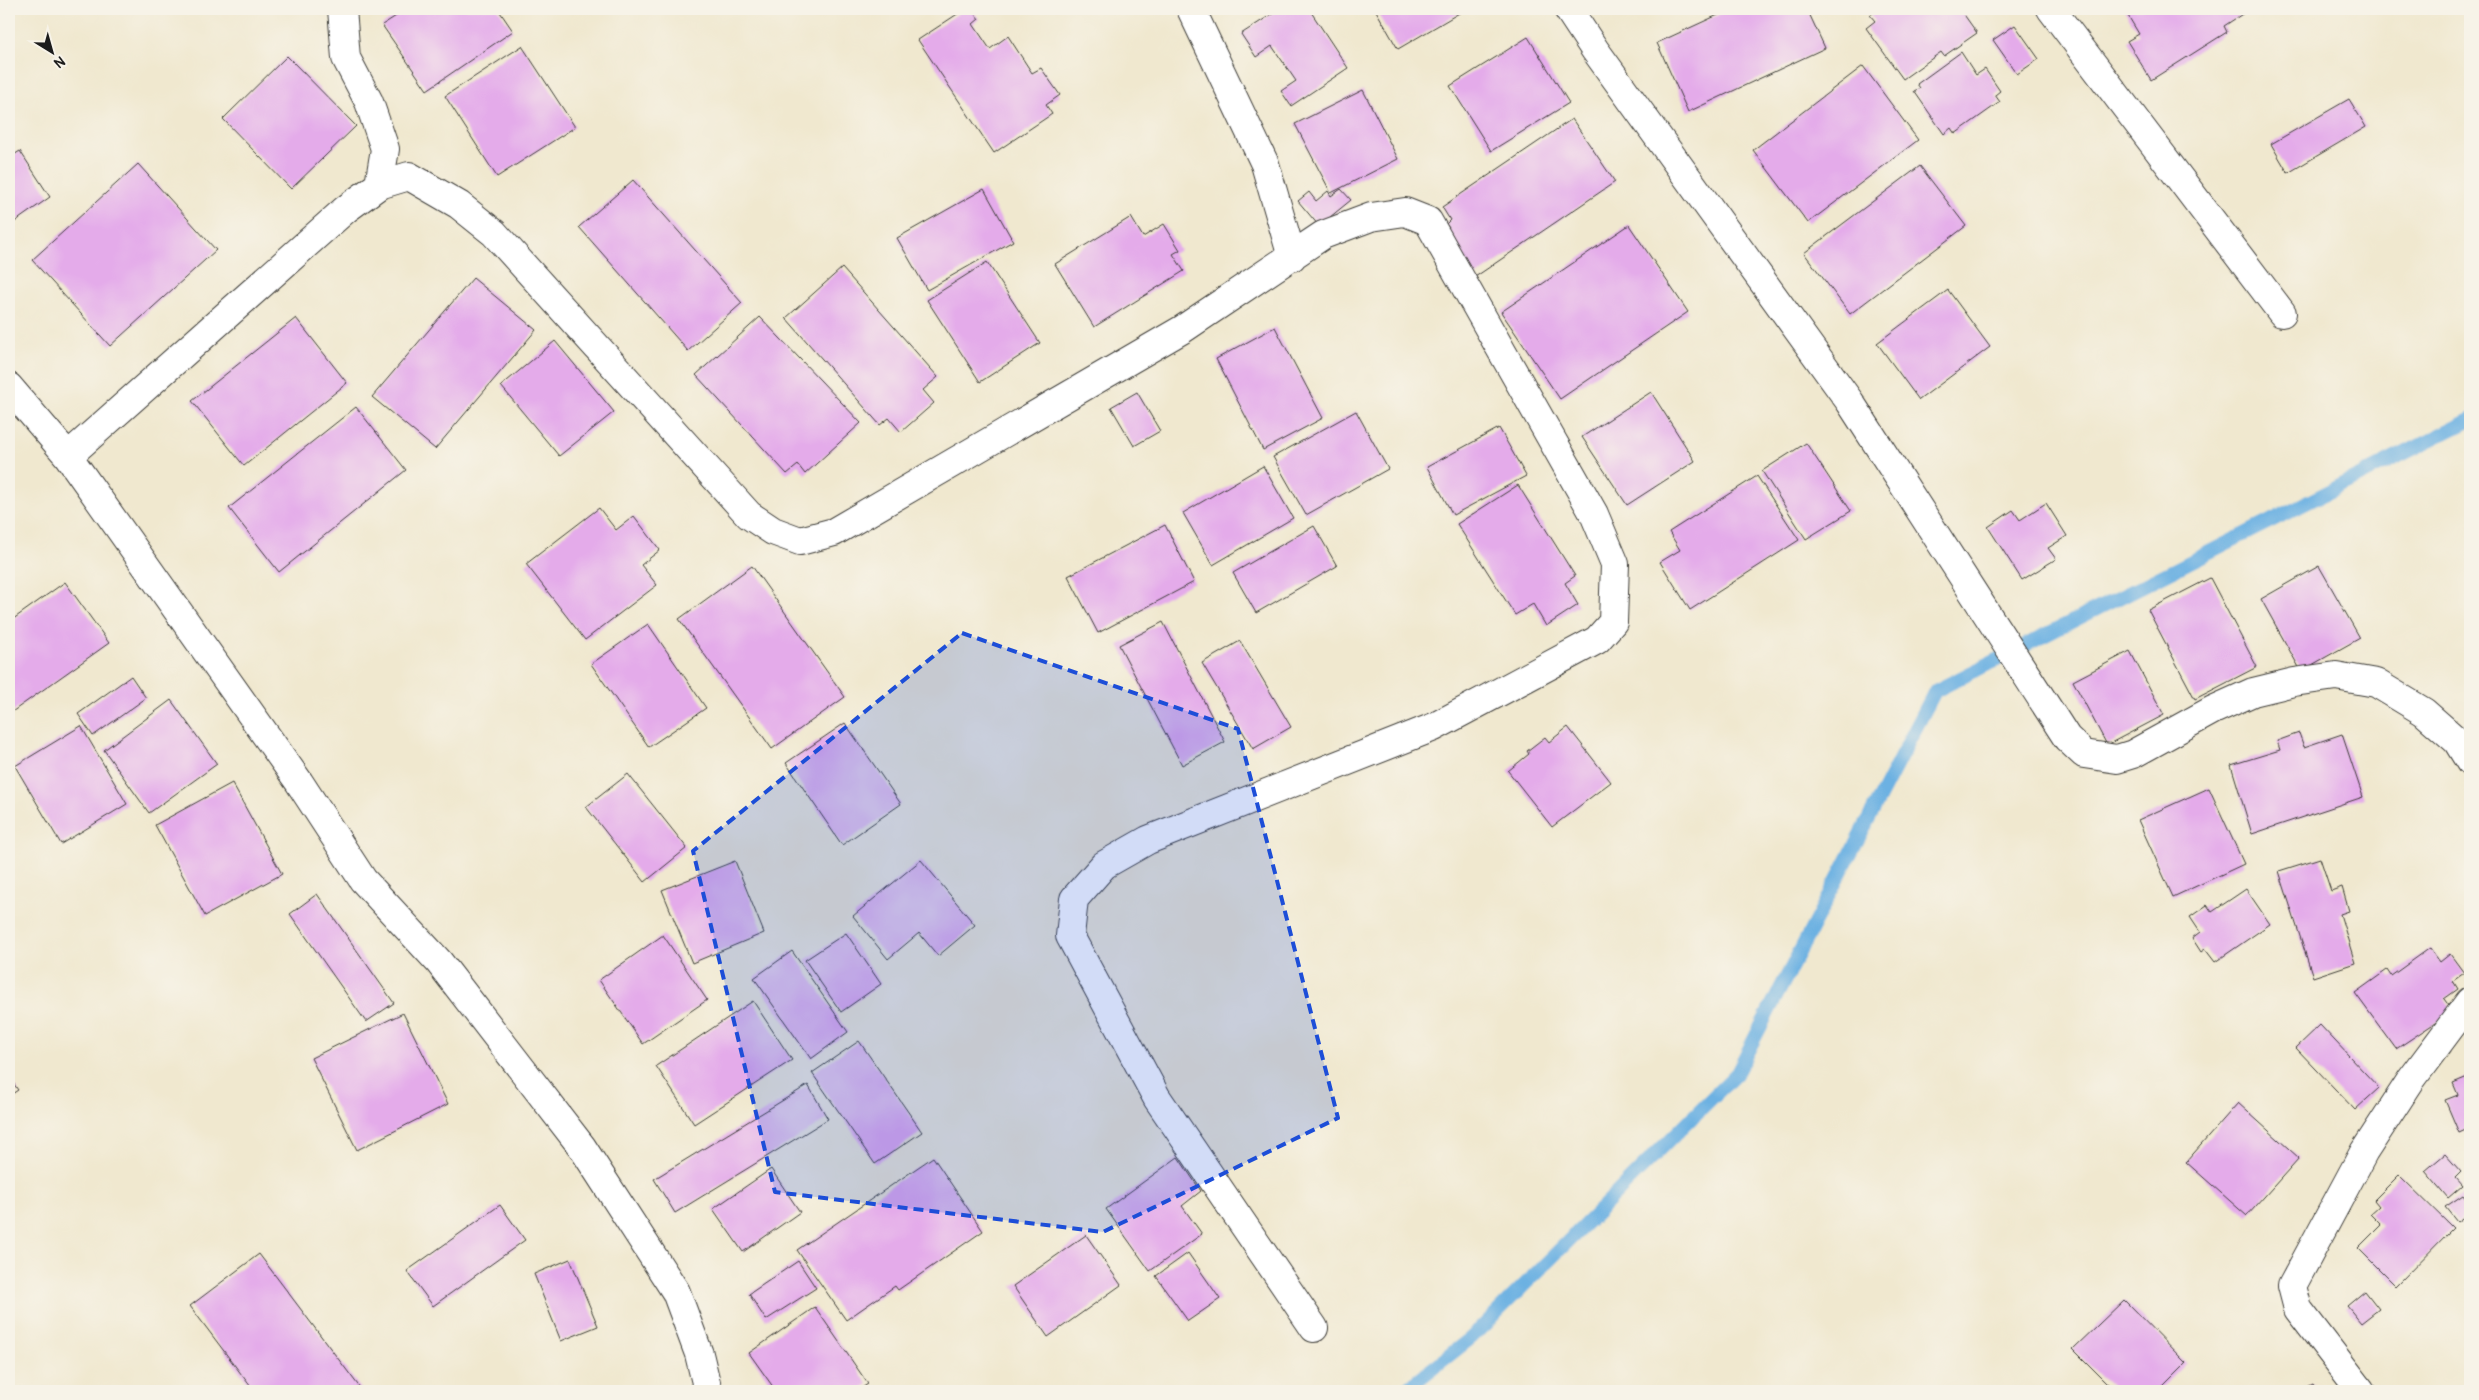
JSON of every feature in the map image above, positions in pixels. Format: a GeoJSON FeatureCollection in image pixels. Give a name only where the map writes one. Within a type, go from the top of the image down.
{"type":"FeatureCollection","features":[{"type":"Feature","properties":{"kind":"street"},"geometry":{"type":"LineString","coordinates":[[342,9],[346,58],[369,102],[385,149],[379,185]]}},
{"type":"Feature","properties":{"kind":"street"},"geometry":{"type":"LineString","coordinates":[[1190,9],[1264,164],[1292,257]]}},
{"type":"Feature","properties":{"kind":"street"},"geometry":{"type":"LineString","coordinates":[[1568,9],[1595,50],[1850,402],[2067,738],[2084,754],[2117,760],[2252,692],[2294,682],[2336,676],[2376,682],[2424,712],[2466,744]]}},
{"type":"Feature","properties":{"kind":"street"},"geometry":{"type":"LineString","coordinates":[[2051,9],[2282,312]]}},
{"type":"Feature","properties":{"kind":"street"},"geometry":{"type":"LineString","coordinates":[[68,456],[346,209],[379,185],[409,176],[459,205],[494,233],[749,515],[773,531],[800,541],[834,532],[1183,329],[1323,235],[1371,217],[1405,212],[1428,221],[1594,514],[1615,564],[1613,622],[1597,640],[1434,727],[1148,840],[1104,865],[1074,899],[1070,936],[1157,1098],[1314,1328]]}},
{"type":"Feature","properties":{"kind":"street"},"geometry":{"type":"LineString","coordinates":[[9,387],[68,456],[299,782],[363,880],[439,962],[582,1147],[676,1292],[699,1354],[708,1391]]}},
{"type":"Feature","properties":{"kind":"street"},"geometry":{"type":"LineString","coordinates":[[2362,1391],[2298,1309],[2292,1286],[2364,1152],[2411,1080],[2470,1001]]}},
{"type":"Feature","properties":{"kind":"highlighted area"},"geometry":{"type":"Polygon","coordinates":[[[962,633],[1238,729],[1338,1118],[1103,1232],[775,1192],[693,851],[962,633]]]}},
{"type":"Feature","properties":{"kind":"building"},"geometry":{"type":"Polygon","coordinates":[[[407,9],[498,9],[513,31],[427,90],[382,25],[407,9]]]}},
{"type":"Feature","properties":{"kind":"building"},"geometry":{"type":"Polygon","coordinates":[[[965,9],[972,9],[979,19],[973,24],[990,49],[1008,36],[1032,73],[1041,68],[1060,95],[1046,105],[1052,114],[994,153],[918,40],[965,9]]]}},
{"type":"Feature","properties":{"kind":"building"},"geometry":{"type":"Polygon","coordinates":[[[1280,9],[1309,9],[1348,68],[1291,106],[1281,91],[1296,81],[1272,46],[1256,57],[1241,34],[1280,9]]]}},
{"type":"Feature","properties":{"kind":"building"},"geometry":{"type":"Polygon","coordinates":[[[1375,9],[1466,9],[1398,49],[1375,9]]]}},
{"type":"Feature","properties":{"kind":"building"},"geometry":{"type":"Polygon","coordinates":[[[1731,9],[1807,9],[1825,48],[1688,112],[1657,43],[1731,9]]]}},
{"type":"Feature","properties":{"kind":"building"},"geometry":{"type":"Polygon","coordinates":[[[1878,9],[1960,9],[1977,33],[1944,56],[1941,52],[1903,79],[1866,28],[1875,21],[1870,15],[1878,9]]]}},
{"type":"Feature","properties":{"kind":"building"},"geometry":{"type":"Polygon","coordinates":[[[2124,9],[2250,9],[2224,26],[2227,32],[2151,80],[2127,41],[2139,34],[2124,9]]]}},
{"type":"Feature","properties":{"kind":"building"},"geometry":{"type":"Polygon","coordinates":[[[2015,25],[2039,59],[2017,74],[1993,40],[2015,25]]]}},
{"type":"Feature","properties":{"kind":"building"},"geometry":{"type":"Polygon","coordinates":[[[1528,37],[1569,103],[1491,151],[1450,86],[1528,37]]]}},
{"type":"Feature","properties":{"kind":"building"},"geometry":{"type":"Polygon","coordinates":[[[522,46],[575,127],[497,177],[445,96],[522,46]]]}},
{"type":"Feature","properties":{"kind":"building"},"geometry":{"type":"Polygon","coordinates":[[[1961,52],[1976,75],[1985,69],[2000,91],[1995,95],[2000,102],[1955,134],[1951,128],[1944,134],[1914,91],[1920,88],[1917,84],[1961,52]]]}},
{"type":"Feature","properties":{"kind":"building"},"geometry":{"type":"Polygon","coordinates":[[[287,56],[356,126],[291,189],[223,119],[287,56]]]}},
{"type":"Feature","properties":{"kind":"building"},"geometry":{"type":"Polygon","coordinates":[[[1863,66],[1918,140],[1808,223],[1753,150],[1863,66]]]}},
{"type":"Feature","properties":{"kind":"building"},"geometry":{"type":"Polygon","coordinates":[[[1363,90],[1398,159],[1331,193],[1295,124],[1363,90]]]}},
{"type":"Feature","properties":{"kind":"building"},"geometry":{"type":"Polygon","coordinates":[[[2349,99],[2366,127],[2288,173],[2271,144],[2349,99]]]}},
{"type":"Feature","properties":{"kind":"building"},"geometry":{"type":"Polygon","coordinates":[[[1572,119],[1615,182],[1475,277],[1445,231],[1449,228],[1446,224],[1450,220],[1442,207],[1572,119]]]}},
{"type":"Feature","properties":{"kind":"building"},"geometry":{"type":"Polygon","coordinates":[[[20,151],[50,197],[9,226],[9,158],[20,151]]]}},
{"type":"Feature","properties":{"kind":"building"},"geometry":{"type":"Polygon","coordinates":[[[138,164],[216,250],[110,346],[32,260],[138,164]]]}},
{"type":"Feature","properties":{"kind":"building"},"geometry":{"type":"Polygon","coordinates":[[[1920,166],[1966,226],[1850,314],[1804,253],[1920,166]]]}},
{"type":"Feature","properties":{"kind":"building"},"geometry":{"type":"Polygon","coordinates":[[[633,180],[742,303],[688,351],[579,227],[633,180]]]}},
{"type":"Feature","properties":{"kind":"building"},"geometry":{"type":"Polygon","coordinates":[[[984,189],[1013,241],[927,290],[897,238],[984,189]]]}},
{"type":"Feature","properties":{"kind":"building"},"geometry":{"type":"Polygon","coordinates":[[[1341,189],[1351,200],[1319,226],[1298,201],[1309,192],[1316,201],[1328,191],[1331,196],[1341,189]]]}},
{"type":"Feature","properties":{"kind":"building"},"geometry":{"type":"Polygon","coordinates":[[[1131,217],[1143,237],[1164,224],[1180,250],[1173,254],[1184,271],[1094,327],[1055,264],[1131,217]]]}},
{"type":"Feature","properties":{"kind":"building"},"geometry":{"type":"Polygon","coordinates":[[[1629,225],[1688,312],[1560,399],[1501,312],[1629,225]]]}},
{"type":"Feature","properties":{"kind":"building"},"geometry":{"type":"Polygon","coordinates":[[[987,262],[1040,343],[980,382],[927,300],[987,262]]]}},
{"type":"Feature","properties":{"kind":"building"},"geometry":{"type":"Polygon","coordinates":[[[842,268],[938,377],[923,390],[934,403],[901,432],[889,418],[880,425],[786,318],[842,268]]]}},
{"type":"Feature","properties":{"kind":"building"},"geometry":{"type":"Polygon","coordinates":[[[473,278],[536,330],[435,449],[372,397],[473,278]]]}},
{"type":"Feature","properties":{"kind":"building"},"geometry":{"type":"Polygon","coordinates":[[[1948,290],[1990,347],[1919,400],[1877,343],[1948,290]]]}},
{"type":"Feature","properties":{"kind":"building"},"geometry":{"type":"Polygon","coordinates":[[[760,317],[861,423],[805,474],[798,465],[787,474],[696,375],[760,317]]]}},
{"type":"Feature","properties":{"kind":"building"},"geometry":{"type":"Polygon","coordinates":[[[296,318],[347,383],[244,466],[192,401],[296,318]]]}},
{"type":"Feature","properties":{"kind":"building"},"geometry":{"type":"Polygon","coordinates":[[[1275,327],[1323,418],[1263,450],[1216,359],[1275,327]]]}},
{"type":"Feature","properties":{"kind":"building"},"geometry":{"type":"Polygon","coordinates":[[[555,341],[614,412],[559,456],[501,386],[555,341]]]}},
{"type":"Feature","properties":{"kind":"building"},"geometry":{"type":"Polygon","coordinates":[[[1137,392],[1160,431],[1134,446],[1111,407],[1137,392]]]}},
{"type":"Feature","properties":{"kind":"building"},"geometry":{"type":"Polygon","coordinates":[[[1651,392],[1695,461],[1627,505],[1582,437],[1651,392]]]}},
{"type":"Feature","properties":{"kind":"building"},"geometry":{"type":"Polygon","coordinates":[[[356,407],[406,470],[279,572],[229,508],[356,407]]]}},
{"type":"Feature","properties":{"kind":"building"},"geometry":{"type":"Polygon","coordinates":[[[1356,411],[1388,469],[1306,515],[1273,457],[1356,411]]]}},
{"type":"Feature","properties":{"kind":"building"},"geometry":{"type":"Polygon","coordinates":[[[1499,428],[1526,476],[1453,515],[1427,467],[1499,428]]]}},
{"type":"Feature","properties":{"kind":"building"},"geometry":{"type":"Polygon","coordinates":[[[1806,443],[1851,511],[1806,539],[1762,471],[1806,443]]]}},
{"type":"Feature","properties":{"kind":"building"},"geometry":{"type":"Polygon","coordinates":[[[1263,466],[1293,518],[1213,565],[1183,513],[1263,466]]]}},
{"type":"Feature","properties":{"kind":"building"},"geometry":{"type":"Polygon","coordinates":[[[1757,476],[1799,540],[1690,610],[1660,562],[1680,550],[1669,532],[1757,476]]]}},
{"type":"Feature","properties":{"kind":"building"},"geometry":{"type":"Polygon","coordinates":[[[1518,485],[1575,576],[1565,583],[1578,605],[1546,626],[1533,604],[1515,615],[1457,524],[1518,485]]]}},
{"type":"Feature","properties":{"kind":"building"},"geometry":{"type":"Polygon","coordinates":[[[2046,503],[2067,536],[2048,548],[2056,559],[2022,580],[1988,527],[2013,510],[2020,520],[2046,503]]]}},
{"type":"Feature","properties":{"kind":"building"},"geometry":{"type":"Polygon","coordinates":[[[599,508],[616,530],[634,516],[660,550],[641,565],[657,585],[585,640],[526,564],[599,508]]]}},
{"type":"Feature","properties":{"kind":"building"},"geometry":{"type":"Polygon","coordinates":[[[1165,525],[1194,582],[1098,633],[1068,576],[1165,525]]]}},
{"type":"Feature","properties":{"kind":"building"},"geometry":{"type":"Polygon","coordinates":[[[1314,526],[1337,566],[1256,613],[1233,573],[1314,526]]]}},
{"type":"Feature","properties":{"kind":"building"},"geometry":{"type":"Polygon","coordinates":[[[752,566],[845,697],[772,749],[679,619],[752,566]]]}},
{"type":"Feature","properties":{"kind":"building"},"geometry":{"type":"Polygon","coordinates":[[[2319,566],[2360,638],[2301,671],[2261,599],[2319,566]]]}},
{"type":"Feature","properties":{"kind":"building"},"geometry":{"type":"Polygon","coordinates":[[[2210,578],[2257,667],[2195,699],[2148,610],[2210,578]]]}},
{"type":"Feature","properties":{"kind":"building"},"geometry":{"type":"Polygon","coordinates":[[[65,582],[109,643],[9,714],[9,622],[65,582]]]}},
{"type":"Feature","properties":{"kind":"building"},"geometry":{"type":"Polygon","coordinates":[[[1163,622],[1225,742],[1182,765],[1119,645],[1163,622]]]}},
{"type":"Feature","properties":{"kind":"building"},"geometry":{"type":"Polygon","coordinates":[[[648,624],[706,708],[649,747],[591,664],[648,624]]]}},
{"type":"Feature","properties":{"kind":"building"},"geometry":{"type":"Polygon","coordinates":[[[1240,641],[1291,727],[1253,749],[1202,663],[1240,641]]]}},
{"type":"Feature","properties":{"kind":"building"},"geometry":{"type":"Polygon","coordinates":[[[2130,651],[2164,715],[2107,745],[2073,681],[2130,651]]]}},
{"type":"Feature","properties":{"kind":"building"},"geometry":{"type":"Polygon","coordinates":[[[131,676],[146,698],[93,736],[78,714],[131,676]]]}},
{"type":"Feature","properties":{"kind":"building"},"geometry":{"type":"Polygon","coordinates":[[[171,700],[217,764],[149,813],[104,750],[171,700]]]}},
{"type":"Feature","properties":{"kind":"building"},"geometry":{"type":"Polygon","coordinates":[[[845,723],[901,804],[842,845],[786,763],[845,723]]]}},
{"type":"Feature","properties":{"kind":"building"},"geometry":{"type":"Polygon","coordinates":[[[81,726],[127,804],[61,844],[15,766],[81,726]]]}},
{"type":"Feature","properties":{"kind":"building"},"geometry":{"type":"Polygon","coordinates":[[[1568,727],[1611,782],[1552,827],[1508,771],[1529,754],[1527,751],[1545,737],[1549,742],[1568,727]]]}},
{"type":"Feature","properties":{"kind":"building"},"geometry":{"type":"Polygon","coordinates":[[[2299,733],[2304,747],[2342,734],[2363,797],[2252,834],[2231,765],[2280,750],[2277,741],[2299,733]]]}},
{"type":"Feature","properties":{"kind":"building"},"geometry":{"type":"Polygon","coordinates":[[[628,774],[687,848],[645,882],[586,807],[628,774]]]}},
{"type":"Feature","properties":{"kind":"building"},"geometry":{"type":"Polygon","coordinates":[[[232,783],[282,874],[205,916],[155,825],[232,783]]]}},
{"type":"Feature","properties":{"kind":"building"},"geometry":{"type":"Polygon","coordinates":[[[2209,788],[2244,864],[2173,897],[2138,820],[2209,788]]]}},
{"type":"Feature","properties":{"kind":"building"},"geometry":{"type":"Polygon","coordinates":[[[2320,858],[2331,891],[2342,887],[2349,911],[2340,914],[2355,963],[2313,977],[2279,871],[2320,858]]]}},
{"type":"Feature","properties":{"kind":"building"},"geometry":{"type":"Polygon","coordinates":[[[921,860],[975,925],[938,956],[919,933],[888,959],[853,916],[921,860]]]}},
{"type":"Feature","properties":{"kind":"building"},"geometry":{"type":"Polygon","coordinates":[[[735,861],[764,933],[692,963],[662,890],[735,861]]]}},
{"type":"Feature","properties":{"kind":"building"},"geometry":{"type":"Polygon","coordinates":[[[2246,889],[2270,924],[2215,962],[2205,949],[2201,952],[2192,938],[2200,932],[2190,917],[2207,905],[2212,912],[2246,889]]]}},
{"type":"Feature","properties":{"kind":"building"},"geometry":{"type":"Polygon","coordinates":[[[317,894],[394,1003],[366,1022],[290,914],[317,894]]]}},
{"type":"Feature","properties":{"kind":"building"},"geometry":{"type":"Polygon","coordinates":[[[846,933],[881,984],[841,1012],[805,960],[846,933]]]}},
{"type":"Feature","properties":{"kind":"building"},"geometry":{"type":"Polygon","coordinates":[[[663,935],[707,1000],[643,1044],[599,980],[663,935]]]}},
{"type":"Feature","properties":{"kind":"building"},"geometry":{"type":"Polygon","coordinates":[[[2430,948],[2440,962],[2450,954],[2464,973],[2453,981],[2458,989],[2444,999],[2453,1011],[2396,1049],[2355,993],[2387,970],[2391,976],[2430,948]]]}},
{"type":"Feature","properties":{"kind":"building"},"geometry":{"type":"Polygon","coordinates":[[[792,951],[848,1032],[811,1059],[754,978],[792,951]]]}},
{"type":"Feature","properties":{"kind":"building"},"geometry":{"type":"Polygon","coordinates":[[[753,1001],[792,1060],[694,1124],[656,1066],[753,1001]]]}},
{"type":"Feature","properties":{"kind":"building"},"geometry":{"type":"Polygon","coordinates":[[[403,1013],[448,1104],[357,1150],[311,1058],[403,1013]]]}},
{"type":"Feature","properties":{"kind":"building"},"geometry":{"type":"Polygon","coordinates":[[[2320,1025],[2379,1088],[2355,1110],[2296,1048],[2320,1025]]]}},
{"type":"Feature","properties":{"kind":"building"},"geometry":{"type":"Polygon","coordinates":[[[859,1041],[922,1132],[875,1164],[812,1073],[859,1041]]]}},
{"type":"Feature","properties":{"kind":"building"},"geometry":{"type":"Polygon","coordinates":[[[2470,1076],[2470,1128],[2459,1133],[2445,1100],[2458,1095],[2453,1083],[2470,1076]]]}},
{"type":"Feature","properties":{"kind":"building"},"geometry":{"type":"Polygon","coordinates":[[[9,1077],[18,1090],[9,1096],[9,1077]]]}},
{"type":"Feature","properties":{"kind":"building"},"geometry":{"type":"Polygon","coordinates":[[[808,1085],[828,1119],[675,1213],[654,1179],[808,1085]]]}},
{"type":"Feature","properties":{"kind":"building"},"geometry":{"type":"Polygon","coordinates":[[[2238,1103],[2299,1158],[2247,1216],[2186,1162],[2238,1103]]]}},
{"type":"Feature","properties":{"kind":"building"},"geometry":{"type":"Polygon","coordinates":[[[2445,1154],[2461,1172],[2455,1178],[2462,1186],[2448,1198],[2425,1171],[2445,1154]]]}},
{"type":"Feature","properties":{"kind":"building"},"geometry":{"type":"Polygon","coordinates":[[[933,1157],[983,1231],[898,1290],[895,1286],[846,1320],[797,1250],[933,1157]]]}},
{"type":"Feature","properties":{"kind":"building"},"geometry":{"type":"Polygon","coordinates":[[[1178,1157],[1201,1191],[1182,1206],[1202,1234],[1150,1271],[1106,1209],[1178,1157]]]}},
{"type":"Feature","properties":{"kind":"building"},"geometry":{"type":"Polygon","coordinates":[[[771,1169],[800,1212],[743,1252],[713,1209],[771,1169]]]}},
{"type":"Feature","properties":{"kind":"building"},"geometry":{"type":"Polygon","coordinates":[[[2399,1175],[2453,1228],[2396,1286],[2358,1248],[2381,1225],[2370,1214],[2379,1206],[2374,1200],[2399,1175]]]}},
{"type":"Feature","properties":{"kind":"building"},"geometry":{"type":"Polygon","coordinates":[[[2463,1195],[2470,1204],[2470,1212],[2457,1222],[2445,1207],[2463,1195]]]}},
{"type":"Feature","properties":{"kind":"building"},"geometry":{"type":"Polygon","coordinates":[[[500,1205],[525,1240],[433,1306],[407,1271],[500,1205]]]}},
{"type":"Feature","properties":{"kind":"building"},"geometry":{"type":"Polygon","coordinates":[[[1086,1235],[1121,1285],[1048,1337],[1013,1286],[1086,1235]]]}},
{"type":"Feature","properties":{"kind":"building"},"geometry":{"type":"Polygon","coordinates":[[[1188,1253],[1220,1299],[1188,1321],[1156,1276],[1188,1253]]]}},
{"type":"Feature","properties":{"kind":"building"},"geometry":{"type":"Polygon","coordinates":[[[259,1254],[361,1389],[358,1391],[254,1391],[190,1306],[259,1254]]]}},
{"type":"Feature","properties":{"kind":"building"},"geometry":{"type":"Polygon","coordinates":[[[570,1259],[598,1326],[561,1341],[534,1274],[570,1259]]]}},
{"type":"Feature","properties":{"kind":"building"},"geometry":{"type":"Polygon","coordinates":[[[798,1261],[816,1288],[766,1320],[749,1294],[798,1261]]]}},
{"type":"Feature","properties":{"kind":"building"},"geometry":{"type":"Polygon","coordinates":[[[2365,1291],[2379,1309],[2361,1323],[2347,1306],[2365,1291]]]}},
{"type":"Feature","properties":{"kind":"building"},"geometry":{"type":"Polygon","coordinates":[[[2124,1300],[2186,1363],[2158,1391],[2115,1391],[2073,1349],[2124,1300]]]}},
{"type":"Feature","properties":{"kind":"building"},"geometry":{"type":"Polygon","coordinates":[[[815,1307],[868,1384],[857,1391],[776,1391],[749,1353],[815,1307]]]}},
{"type":"Feature","properties":{"kind":"building"},"geometry":{"type":"Polygon","coordinates":[[[2313,1384],[2317,1391],[2300,1391],[2313,1384]]]}},
{"type":"Feature","properties":{"kind":"waterway"},"geometry":{"type":"LineString","coordinates":[[1404,1391],[1471,1338],[1736,1074],[1935,691],[2470,420]]}}]}
